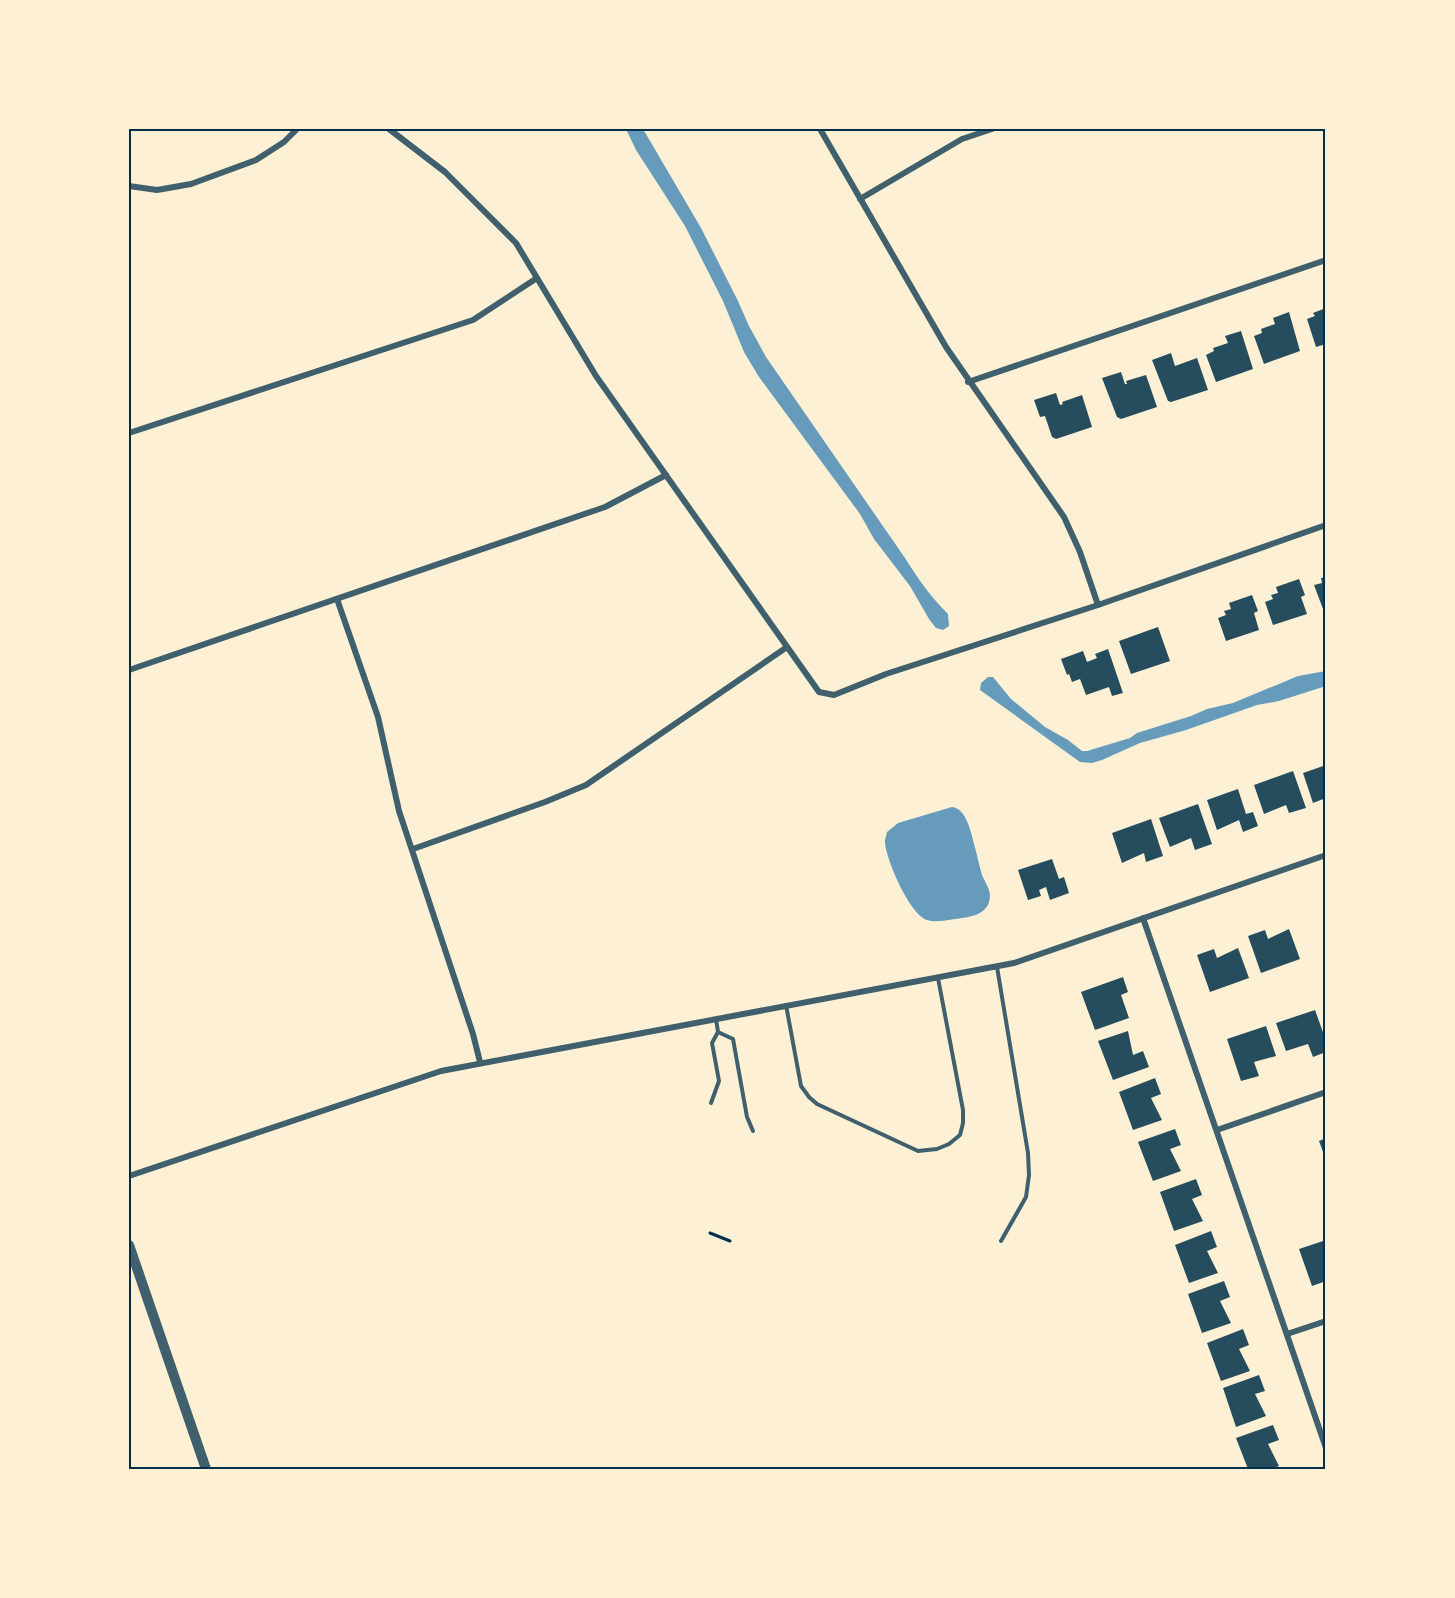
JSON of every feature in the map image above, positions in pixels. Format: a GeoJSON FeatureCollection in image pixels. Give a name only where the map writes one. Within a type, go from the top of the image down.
{"type":"FeatureCollection","features":[{"type":"Feature","properties":{"kind":"street"},"geometry":{"type":"LineString","coordinates":[[129,186],[157,190],[191,184],[256,160],[284,142],[297,129]]}},
{"type":"Feature","properties":{"kind":"street"},"geometry":{"type":"LineString","coordinates":[[389,129],[445,172],[516,243],[596,376],[819,692],[834,695],[886,674],[1098,605],[1326,525]]}},
{"type":"Feature","properties":{"kind":"street"},"geometry":{"type":"LineString","coordinates":[[820,129],[928,318],[968,382],[1064,517],[1080,552],[1098,605]]}},
{"type":"Feature","properties":{"kind":"street"},"geometry":{"type":"LineString","coordinates":[[860,199],[962,139],[992,129]]}},
{"type":"Feature","properties":{"kind":"street"},"geometry":{"type":"LineString","coordinates":[[968,382],[1326,260]]}},
{"type":"Feature","properties":{"kind":"street"},"geometry":{"type":"LineString","coordinates":[[129,434],[473,320],[537,278]]}},
{"type":"Feature","properties":{"kind":"street"},"geometry":{"type":"LineString","coordinates":[[129,670],[605,507],[666,475]]}},
{"type":"Feature","properties":{"kind":"street"},"geometry":{"type":"LineString","coordinates":[[337,599],[378,717],[399,811],[473,1034],[480,1062]]}},
{"type":"Feature","properties":{"kind":"street"},"geometry":{"type":"LineString","coordinates":[[413,849],[545,802],[586,784],[788,647]]}},
{"type":"Feature","properties":{"kind":"street"},"geometry":{"type":"LineString","coordinates":[[129,1176],[422,1076],[480,1062],[996,967],[1326,855]]}},
{"type":"Feature","properties":{"kind":"street"},"geometry":{"type":"LineString","coordinates":[[1143,918],[1326,1448]]}},
{"type":"Feature","properties":{"kind":"street"},"geometry":{"type":"LineString","coordinates":[[1216,1130],[1326,1092]]}},
{"type":"Feature","properties":{"kind":"street"},"geometry":{"type":"LineString","coordinates":[[129,1245],[206,1469]]}},
{"type":"Feature","properties":{"kind":"street"},"geometry":{"type":"LineString","coordinates":[[1287,1334],[1326,1321]]}},
{"type":"Feature","properties":{"kind":"lane"},"geometry":{"type":"LineString","coordinates":[[996,967],[1028,1153],[1029,1175],[1026,1197],[1001,1241]]}},
{"type":"Feature","properties":{"kind":"lane"},"geometry":{"type":"LineString","coordinates":[[786,1005],[801,1086],[809,1097],[817,1104],[918,1151],[937,1149],[949,1144],[960,1135],[963,1123],[963,1110],[938,978]]}},
{"type":"Feature","properties":{"kind":"lane"},"geometry":{"type":"LineString","coordinates":[[711,1103],[719,1081],[712,1043],[718,1032],[716,1018]]}},
{"type":"Feature","properties":{"kind":"lane"},"geometry":{"type":"LineString","coordinates":[[718,1032],[733,1039],[747,1117],[753,1131]]}},
{"type":"Feature","properties":{"kind":"path"},"geometry":{"type":"LineString","coordinates":[[710,1233],[730,1242]]}},
{"type":"Feature","properties":{"kind":"water"},"geometry":{"type":"Polygon","coordinates":[[[626,129],[643,129],[701,228],[766,357],[920,581],[948,614],[949,626],[943,630],[936,628],[929,619],[910,586],[874,539],[860,514],[759,377],[744,352],[723,301],[685,226],[636,150],[626,129]]]}},
{"type":"Feature","properties":{"kind":"water"},"geometry":{"type":"Polygon","coordinates":[[[1326,671],[1326,686],[1279,701],[1257,705],[1186,730],[1140,743],[1092,763],[1080,762],[980,690],[981,683],[988,677],[993,677],[1011,699],[1045,727],[1082,751],[1087,751],[1130,738],[1137,733],[1207,709],[1233,703],[1298,676],[1326,671]]]}},
{"type":"Feature","properties":{"kind":"water"},"geometry":{"type":"Polygon","coordinates":[[[952,807],[961,812],[969,827],[982,875],[989,891],[989,903],[982,912],[972,916],[930,921],[920,916],[906,897],[889,860],[885,840],[887,832],[898,823],[952,807]]]}},
{"type":"Feature","properties":{"kind":"building"},"geometry":{"type":"Polygon","coordinates":[[[1326,308],[1326,344],[1316,347],[1307,319],[1315,316],[1313,313],[1326,308]]]}},
{"type":"Feature","properties":{"kind":"building"},"geometry":{"type":"Polygon","coordinates":[[[1289,312],[1300,351],[1264,364],[1254,336],[1262,333],[1261,329],[1275,324],[1273,318],[1289,312]]]}},
{"type":"Feature","properties":{"kind":"building"},"geometry":{"type":"Polygon","coordinates":[[[1241,331],[1253,369],[1216,382],[1206,355],[1214,351],[1213,348],[1228,343],[1225,336],[1241,331]]]}},
{"type":"Feature","properties":{"kind":"building"},"geometry":{"type":"Polygon","coordinates":[[[1171,353],[1175,366],[1197,358],[1208,390],[1168,401],[1152,360],[1171,353]]]}},
{"type":"Feature","properties":{"kind":"building"},"geometry":{"type":"Polygon","coordinates":[[[1121,372],[1125,384],[1127,384],[1126,381],[1146,375],[1157,407],[1121,419],[1117,417],[1102,378],[1121,372]]]}},
{"type":"Feature","properties":{"kind":"building"},"geometry":{"type":"Polygon","coordinates":[[[1056,393],[1060,405],[1063,404],[1062,402],[1082,395],[1092,427],[1056,439],[1052,437],[1045,416],[1040,417],[1034,400],[1056,393]]]}},
{"type":"Feature","properties":{"kind":"building"},"geometry":{"type":"Polygon","coordinates":[[[1326,577],[1326,608],[1323,609],[1314,585],[1322,583],[1321,578],[1326,577]]]}},
{"type":"Feature","properties":{"kind":"building"},"geometry":{"type":"Polygon","coordinates":[[[1299,579],[1305,595],[1301,597],[1307,614],[1273,625],[1265,602],[1273,599],[1271,595],[1278,593],[1276,587],[1299,579]]]}},
{"type":"Feature","properties":{"kind":"building"},"geometry":{"type":"Polygon","coordinates":[[[1252,595],[1258,611],[1254,613],[1259,630],[1226,641],[1218,618],[1226,615],[1224,611],[1231,609],[1229,603],[1252,595]]]}},
{"type":"Feature","properties":{"kind":"building"},"geometry":{"type":"Polygon","coordinates":[[[1158,627],[1170,661],[1131,674],[1119,641],[1158,627]]]}},
{"type":"Feature","properties":{"kind":"building"},"geometry":{"type":"Polygon","coordinates":[[[1108,649],[1123,693],[1112,696],[1109,687],[1086,695],[1080,679],[1072,682],[1069,674],[1067,675],[1061,659],[1083,651],[1087,662],[1097,658],[1095,654],[1108,649]]]}},
{"type":"Feature","properties":{"kind":"building"},"geometry":{"type":"Polygon","coordinates":[[[1326,765],[1326,798],[1313,803],[1303,773],[1326,765]]]}},
{"type":"Feature","properties":{"kind":"building"},"geometry":{"type":"Polygon","coordinates":[[[1293,771],[1306,808],[1289,813],[1286,805],[1264,814],[1254,785],[1293,771]]]}},
{"type":"Feature","properties":{"kind":"building"},"geometry":{"type":"Polygon","coordinates":[[[1238,789],[1246,814],[1253,812],[1258,826],[1243,832],[1239,820],[1217,830],[1207,800],[1238,789]]]}},
{"type":"Feature","properties":{"kind":"building"},"geometry":{"type":"Polygon","coordinates":[[[1198,804],[1212,844],[1195,850],[1191,838],[1170,847],[1159,818],[1198,804]]]}},
{"type":"Feature","properties":{"kind":"building"},"geometry":{"type":"Polygon","coordinates":[[[1151,819],[1163,856],[1146,862],[1144,853],[1122,863],[1112,833],[1151,819]]]}},
{"type":"Feature","properties":{"kind":"building"},"geometry":{"type":"Polygon","coordinates":[[[1052,859],[1059,879],[1064,877],[1069,893],[1050,900],[1046,887],[1039,890],[1041,896],[1028,900],[1018,870],[1052,859]]]}},
{"type":"Feature","properties":{"kind":"building"},"geometry":{"type":"Polygon","coordinates":[[[1289,929],[1300,959],[1261,973],[1248,936],[1265,930],[1268,939],[1289,929]]]}},
{"type":"Feature","properties":{"kind":"building"},"geometry":{"type":"Polygon","coordinates":[[[1238,948],[1249,978],[1210,992],[1197,955],[1214,949],[1217,958],[1238,948]]]}},
{"type":"Feature","properties":{"kind":"building"},"geometry":{"type":"Polygon","coordinates":[[[1123,977],[1128,992],[1121,995],[1129,1018],[1095,1030],[1081,992],[1123,977]]]}},
{"type":"Feature","properties":{"kind":"building"},"geometry":{"type":"Polygon","coordinates":[[[1315,1010],[1324,1035],[1326,1034],[1326,1052],[1313,1057],[1308,1044],[1286,1051],[1276,1023],[1315,1010]]]}},
{"type":"Feature","properties":{"kind":"building"},"geometry":{"type":"Polygon","coordinates":[[[1266,1026],[1276,1056],[1254,1062],[1259,1076],[1241,1081],[1227,1039],[1266,1026]]]}},
{"type":"Feature","properties":{"kind":"building"},"geometry":{"type":"Polygon","coordinates":[[[1128,1031],[1133,1055],[1143,1051],[1149,1067],[1113,1080],[1098,1041],[1128,1031]]]}},
{"type":"Feature","properties":{"kind":"building"},"geometry":{"type":"Polygon","coordinates":[[[1155,1078],[1161,1094],[1151,1098],[1162,1120],[1133,1130],[1119,1092],[1155,1078]]]}},
{"type":"Feature","properties":{"kind":"building"},"geometry":{"type":"Polygon","coordinates":[[[1175,1129],[1181,1145],[1170,1149],[1181,1171],[1153,1181],[1138,1142],[1175,1129]]]}},
{"type":"Feature","properties":{"kind":"building"},"geometry":{"type":"Polygon","coordinates":[[[1326,1138],[1326,1160],[1319,1141],[1326,1138]]]}},
{"type":"Feature","properties":{"kind":"building"},"geometry":{"type":"Polygon","coordinates":[[[1196,1179],[1202,1195],[1192,1199],[1203,1221],[1174,1231],[1160,1192],[1196,1179]]]}},
{"type":"Feature","properties":{"kind":"building"},"geometry":{"type":"Polygon","coordinates":[[[1211,1231],[1217,1247],[1207,1251],[1218,1273],[1189,1283],[1175,1245],[1211,1231]]]}},
{"type":"Feature","properties":{"kind":"building"},"geometry":{"type":"Polygon","coordinates":[[[1326,1240],[1326,1281],[1312,1286],[1299,1249],[1326,1240]]]}},
{"type":"Feature","properties":{"kind":"building"},"geometry":{"type":"Polygon","coordinates":[[[1224,1281],[1230,1297],[1220,1301],[1231,1323],[1202,1333],[1188,1294],[1224,1281]]]}},
{"type":"Feature","properties":{"kind":"building"},"geometry":{"type":"Polygon","coordinates":[[[1243,1329],[1249,1345],[1239,1349],[1250,1371],[1221,1381],[1207,1343],[1243,1329]]]}},
{"type":"Feature","properties":{"kind":"building"},"geometry":{"type":"Polygon","coordinates":[[[1259,1375],[1265,1391],[1255,1394],[1266,1416],[1236,1427],[1223,1388],[1259,1375]]]}},
{"type":"Feature","properties":{"kind":"building"},"geometry":{"type":"Polygon","coordinates":[[[1273,1425],[1279,1440],[1268,1444],[1279,1466],[1271,1469],[1248,1469],[1236,1438],[1273,1425]]]}}]}
